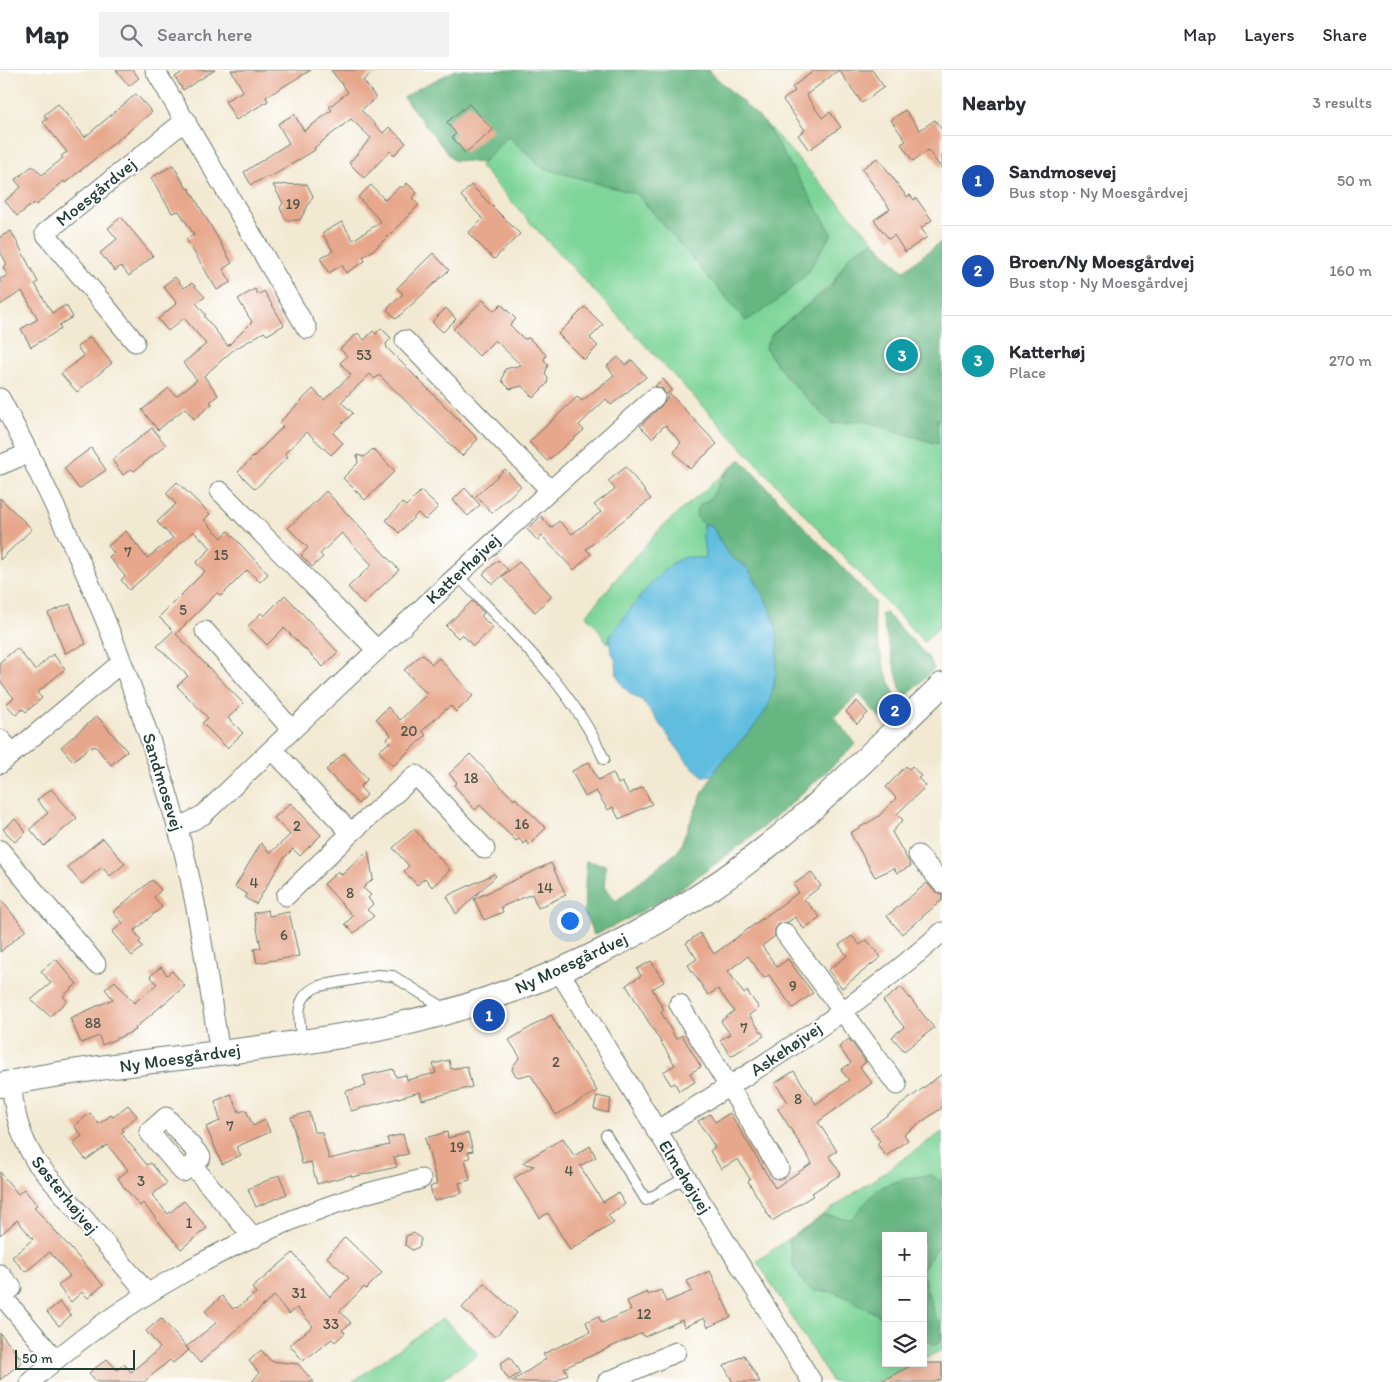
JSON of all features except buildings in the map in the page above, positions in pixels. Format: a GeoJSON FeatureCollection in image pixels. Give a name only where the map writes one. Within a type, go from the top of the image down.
{"type":"FeatureCollection","features":[{"type":"Feature","properties":{"kind":"street"},"geometry":{"type":"LineString","coordinates":[[155,70],[307,329]]}},
{"type":"Feature","properties":{"kind":"street","name":"Moesgårdvej"},"geometry":{"type":"LineString","coordinates":[[134,342],[45,233],[186,120]]}},
{"type":"Feature","properties":{"kind":"street"},"geometry":{"type":"LineString","coordinates":[[405,340],[550,490]]}},
{"type":"Feature","properties":{"kind":"street","name":"Katterhøjvej"},"geometry":{"type":"LineString","coordinates":[[178,828],[203,815],[376,649],[655,397]]}},
{"type":"Feature","properties":{"kind":"street","name":"Sandmosevej"},"geometry":{"type":"LineString","coordinates":[[0,398],[29,453],[79,559],[122,662],[152,745],[178,828],[204,946],[220,1052]]}},
{"type":"Feature","properties":{"kind":"street"},"geometry":{"type":"LineString","coordinates":[[0,465],[29,453]]}},
{"type":"Feature","properties":{"kind":"street"},"geometry":{"type":"LineString","coordinates":[[220,491],[376,649]]}},
{"type":"Feature","properties":{"kind":"street"},"geometry":{"type":"LineString","coordinates":[[205,631],[292,730]]}},
{"type":"Feature","properties":{"kind":"street"},"geometry":{"type":"LineString","coordinates":[[0,739],[7,758],[122,662]]}},
{"type":"Feature","properties":{"kind":"street","name":"Ny Moesgårdvej"},"geometry":{"type":"LineString","coordinates":[[6,1084],[220,1052],[302,1042],[388,1027],[503,994],[558,971],[630,936],[698,895],[762,852],[817,805],[942,685]]}},
{"type":"Feature","properties":{"kind":"street"},"geometry":{"type":"LineString","coordinates":[[272,749],[351,833]]}},
{"type":"Feature","properties":{"kind":"street"},"geometry":{"type":"LineString","coordinates":[[286,896],[351,833],[416,775],[485,849]]}},
{"type":"Feature","properties":{"kind":"street"},"geometry":{"type":"LineString","coordinates":[[0,850],[96,964]]}},
{"type":"Feature","properties":{"kind":"street"},"geometry":{"type":"LineString","coordinates":[[918,855],[942,883]]}},
{"type":"Feature","properties":{"kind":"street","name":"Askehøjvej"},"geometry":{"type":"LineString","coordinates":[[656,1131],[729,1087],[842,1011],[942,932]]}},
{"type":"Feature","properties":{"kind":"street"},"geometry":{"type":"LineString","coordinates":[[785,933],[897,1085]]}},
{"type":"Feature","properties":{"kind":"street","name":"Elmehøjvej"},"geometry":{"type":"LineString","coordinates":[[558,971],[812,1382]]}},
{"type":"Feature","properties":{"kind":"street"},"geometry":{"type":"LineString","coordinates":[[679,1004],[779,1169]]}},
{"type":"Feature","properties":{"kind":"street","name":"Søsterhøjvej"},"geometry":{"type":"LineString","coordinates":[[6,1084],[17,1124],[24,1142],[36,1162],[147,1293]]}},
{"type":"Feature","properties":{"kind":"street"},"geometry":{"type":"LineString","coordinates":[[192,1165],[254,1238]]}},
{"type":"Feature","properties":{"kind":"street"},"geometry":{"type":"LineString","coordinates":[[30,1382],[55,1360],[147,1293],[254,1238],[352,1198],[421,1179]]}},
{"type":"Feature","properties":{"kind":"street"},"geometry":{"type":"LineString","coordinates":[[0,1274],[12,1288],[1,1297],[55,1360]]}},
{"type":"Feature","properties":{"kind":"street"},"geometry":{"type":"LineString","coordinates":[[607,1382],[676,1352]]}},
{"type":"Feature","properties":{"kind":"lane"},"geometry":{"type":"LineString","coordinates":[[457,575],[550,675],[585,721],[604,759]]}},
{"type":"Feature","properties":{"kind":"lane"},"geometry":{"type":"LineString","coordinates":[[302,1042],[298,1011],[300,1002],[311,989],[319,986],[378,975],[393,976],[448,1010]]}},
{"type":"Feature","properties":{"kind":"lane"},"geometry":{"type":"LineString","coordinates":[[606,1135],[646,1200],[685,1178]]}},
{"type":"Feature","properties":{"kind":"green space"},"geometry":{"type":"Polygon","coordinates":[[[456,70],[708,70],[764,122],[832,233],[806,275],[776,302],[746,321],[637,194],[543,168],[508,136],[482,163],[453,160],[404,98],[417,89],[456,70]]]}},
{"type":"Feature","properties":{"kind":"green space"},"geometry":{"type":"Polygon","coordinates":[[[764,122],[874,241],[851,254],[831,285],[772,334],[765,348],[788,378],[831,423],[866,421],[937,444],[937,419],[942,418],[942,624],[924,642],[537,230],[480,166],[508,135],[543,168],[637,194],[747,320],[831,235],[764,122]]]}},
{"type":"Feature","properties":{"kind":"green space"},"geometry":{"type":"Polygon","coordinates":[[[874,241],[903,271],[942,241],[942,418],[937,419],[938,444],[864,421],[831,423],[786,377],[765,348],[772,334],[831,287],[851,254],[874,241]]]}},
{"type":"Feature","properties":{"kind":"green space"},"geometry":{"type":"Polygon","coordinates":[[[740,459],[875,602],[875,625],[880,653],[889,681],[899,703],[882,720],[859,694],[834,717],[856,744],[826,772],[765,825],[700,875],[631,917],[594,935],[584,912],[586,861],[606,865],[604,887],[616,901],[678,851],[703,792],[723,758],[747,735],[767,708],[774,687],[776,624],[746,566],[734,560],[711,525],[703,524],[696,516],[697,507],[711,498],[726,472],[740,459]]]}},
{"type":"Feature","properties":{"kind":"green space"},"geometry":{"type":"Polygon","coordinates":[[[726,472],[711,498],[697,516],[703,524],[706,558],[663,572],[610,636],[608,644],[596,626],[586,616],[629,563],[664,525],[726,472]]]}},
{"type":"Feature","properties":{"kind":"green space"},"geometry":{"type":"Polygon","coordinates":[[[885,612],[928,657],[934,669],[906,697],[901,691],[881,615],[885,612]]]}},
{"type":"Feature","properties":{"kind":"green space"},"geometry":{"type":"Polygon","coordinates":[[[942,1132],[942,1350],[927,1357],[927,1232],[882,1232],[882,1367],[911,1367],[890,1382],[832,1382],[757,1261],[942,1132]]]}},
{"type":"Feature","properties":{"kind":"green space"},"geometry":{"type":"Polygon","coordinates":[[[931,1175],[942,1182],[942,1246],[937,1248],[927,1263],[927,1232],[882,1232],[882,1317],[835,1292],[814,1291],[805,1285],[793,1265],[789,1239],[823,1215],[851,1219],[879,1188],[906,1178],[931,1175]]]}},
{"type":"Feature","properties":{"kind":"green space"},"geometry":{"type":"Polygon","coordinates":[[[927,1289],[935,1318],[942,1323],[942,1341],[935,1345],[927,1341],[927,1289]]]}},
{"type":"Feature","properties":{"kind":"green space"},"geometry":{"type":"Polygon","coordinates":[[[443,1318],[479,1354],[437,1382],[352,1382],[443,1318]]]}},
{"type":"Feature","properties":{"kind":"water"},"geometry":{"type":"Polygon","coordinates":[[[703,524],[711,525],[728,552],[735,560],[746,567],[763,594],[773,616],[777,631],[777,654],[772,692],[766,710],[713,775],[703,776],[689,764],[642,700],[630,693],[621,683],[617,675],[616,661],[609,643],[610,636],[642,594],[661,573],[680,559],[687,557],[706,558],[703,524]]]}},
{"type":"Feature","properties":{"kind":"place","name":"Katterhøj"},"geometry":{"type":"Point","coordinates":[902,355]}},
{"type":"Feature","properties":{"kind":"place","name":"Broen/Ny Moesgårdvej"},"geometry":{"type":"Point","coordinates":[895,710]}},
{"type":"Feature","properties":{"kind":"place","name":"Sandmosevej"},"geometry":{"type":"Point","coordinates":[489,1015]}}]}
